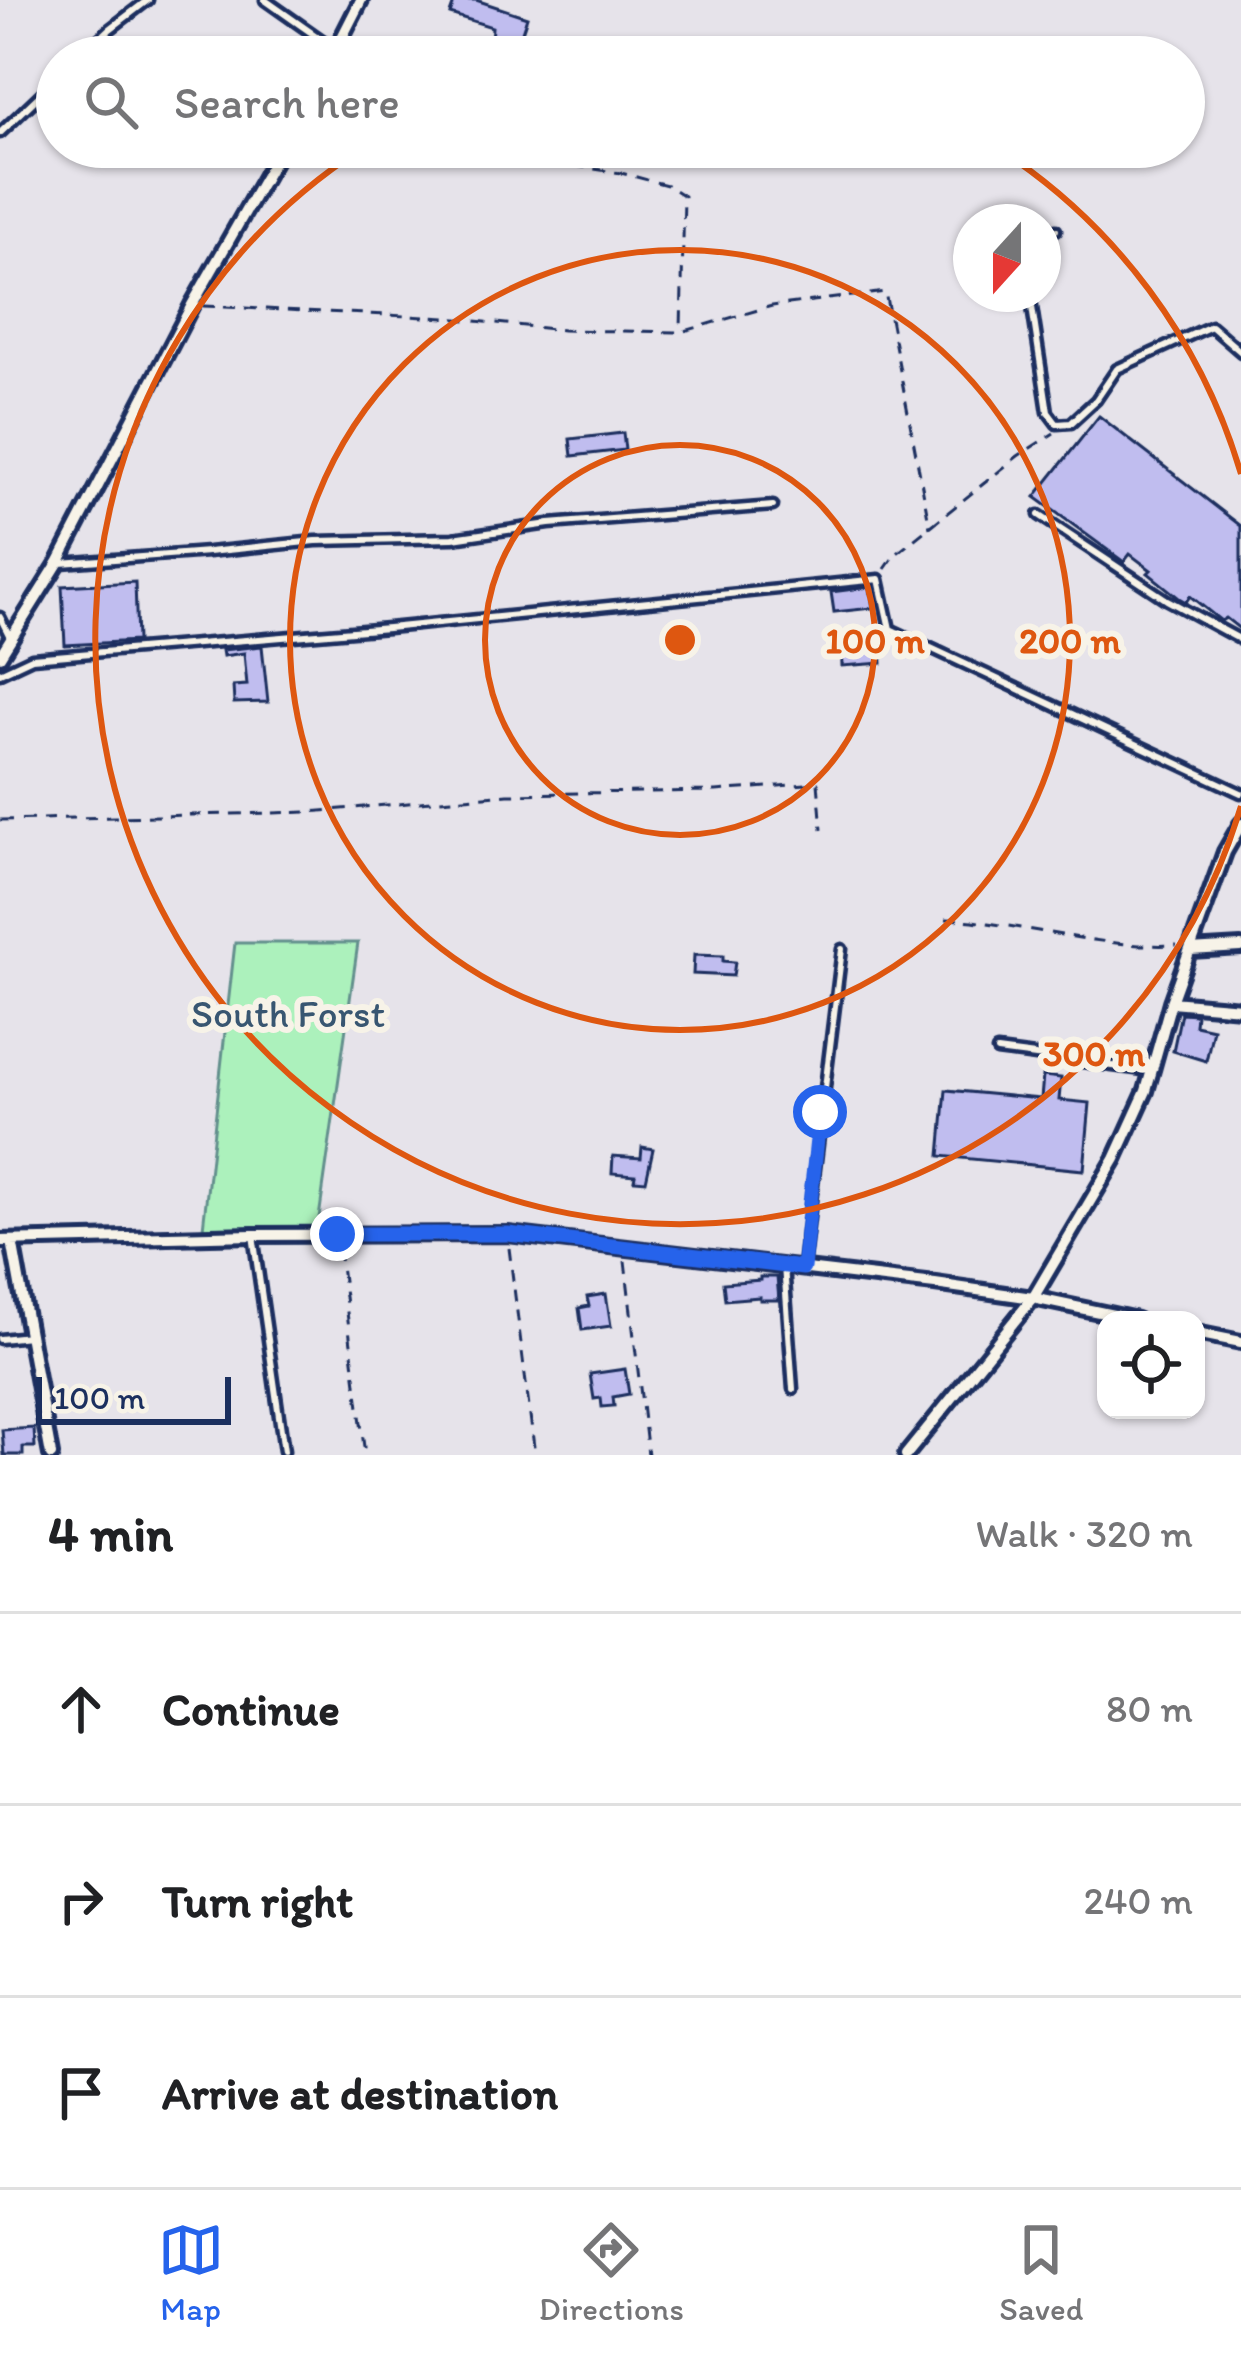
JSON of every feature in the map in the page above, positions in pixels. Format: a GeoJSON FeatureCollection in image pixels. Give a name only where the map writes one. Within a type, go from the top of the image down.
{"type":"FeatureCollection","features":[{"type":"Feature","properties":{"kind":"street"},"geometry":{"type":"LineString","coordinates":[[343,36],[361,0]]}},
{"type":"Feature","properties":{"kind":"street"},"geometry":{"type":"LineString","coordinates":[[0,656],[58,563],[192,305],[270,168]]}},
{"type":"Feature","properties":{"kind":"street"},"geometry":{"type":"LineString","coordinates":[[906,1455],[1033,1298],[1114,1159],[1137,1114],[1171,1002],[1225,852],[1241,824]]}},
{"type":"Feature","properties":{"kind":"street"},"geometry":{"type":"LineString","coordinates":[[1191,948],[1241,947]]}},
{"type":"Feature","properties":{"kind":"street"},"geometry":{"type":"LineString","coordinates":[[1171,1002],[1241,1008]]}},
{"type":"Feature","properties":{"kind":"street"},"geometry":{"type":"LineString","coordinates":[[51,1455],[6,1241],[508,1234],[1033,1298],[1097,1312]]}},
{"type":"Feature","properties":{"kind":"street"},"geometry":{"type":"LineString","coordinates":[[1205,1335],[1241,1342]]}},
{"type":"Feature","properties":{"kind":"lane"},"geometry":{"type":"LineString","coordinates":[[102,36],[148,0]]}},
{"type":"Feature","properties":{"kind":"lane"},"geometry":{"type":"LineString","coordinates":[[266,0],[311,36]]}},
{"type":"Feature","properties":{"kind":"lane"},"geometry":{"type":"LineString","coordinates":[[0,133],[36,99]]}},
{"type":"Feature","properties":{"kind":"lane"},"geometry":{"type":"LineString","coordinates":[[1033,312],[1048,412],[1057,424],[1071,423],[1096,400],[1117,369],[1211,326],[1241,352]]}},
{"type":"Feature","properties":{"kind":"lane"},"geometry":{"type":"LineString","coordinates":[[58,563],[316,541],[453,538],[549,524],[773,506]]}},
{"type":"Feature","properties":{"kind":"lane"},"geometry":{"type":"LineString","coordinates":[[1040,515],[1167,600],[1241,640]]}},
{"type":"Feature","properties":{"kind":"lane"},"geometry":{"type":"LineString","coordinates":[[0,673],[32,658],[879,579],[890,629],[1241,794]]}},
{"type":"Feature","properties":{"kind":"lane"},"geometry":{"type":"LineString","coordinates":[[0,617],[10,637]]}},
{"type":"Feature","properties":{"kind":"lane"},"geometry":{"type":"LineString","coordinates":[[803,1268],[842,949]]}},
{"type":"Feature","properties":{"kind":"lane"},"geometry":{"type":"LineString","coordinates":[[997,1051],[1150,1071]]}},
{"type":"Feature","properties":{"kind":"lane"},"geometry":{"type":"LineString","coordinates":[[253,1235],[284,1451]]}},
{"type":"Feature","properties":{"kind":"lane"},"geometry":{"type":"LineString","coordinates":[[784,1266],[793,1390]]}},
{"type":"Feature","properties":{"kind":"lane"},"geometry":{"type":"LineString","coordinates":[[0,1339],[29,1336]]}},
{"type":"Feature","properties":{"kind":"path"},"geometry":{"type":"LineString","coordinates":[[587,168],[667,185],[684,196],[680,332]]}},
{"type":"Feature","properties":{"kind":"path"},"geometry":{"type":"LineString","coordinates":[[192,305],[447,318],[563,330],[680,332],[772,306],[885,292],[930,528]]}},
{"type":"Feature","properties":{"kind":"path"},"geometry":{"type":"LineString","coordinates":[[879,579],[895,555],[1018,456],[1071,423]]}},
{"type":"Feature","properties":{"kind":"path"},"geometry":{"type":"LineString","coordinates":[[0,820],[308,812],[508,794],[818,783],[821,830]]}},
{"type":"Feature","properties":{"kind":"path"},"geometry":{"type":"LineString","coordinates":[[946,919],[1191,948]]}},
{"type":"Feature","properties":{"kind":"path"},"geometry":{"type":"LineString","coordinates":[[337,1234],[365,1455]]}},
{"type":"Feature","properties":{"kind":"path"},"geometry":{"type":"LineString","coordinates":[[508,1234],[535,1455]]}},
{"type":"Feature","properties":{"kind":"path"},"geometry":{"type":"LineString","coordinates":[[623,1247],[647,1455]]}},
{"type":"Feature","properties":{"kind":"green space","name":"South Forst"},"geometry":{"type":"Polygon","coordinates":[[[235,943],[358,943],[317,1232],[203,1228],[235,943]]]}},
{"type":"Feature","properties":{"kind":"building"},"geometry":{"type":"Polygon","coordinates":[[[455,0],[476,0],[527,17],[521,36],[491,36],[492,27],[450,14],[455,0]]]}},
{"type":"Feature","properties":{"kind":"building"},"geometry":{"type":"Polygon","coordinates":[[[1099,416],[1241,526],[1241,630],[1226,618],[1221,621],[1190,596],[1186,602],[1179,598],[1130,554],[1124,562],[1035,497],[1099,416]]]}},
{"type":"Feature","properties":{"kind":"building"},"geometry":{"type":"Polygon","coordinates":[[[623,433],[625,450],[572,456],[570,439],[623,433]]]}},
{"type":"Feature","properties":{"kind":"building"},"geometry":{"type":"Polygon","coordinates":[[[135,582],[137,641],[65,645],[62,586],[135,582]]]}},
{"type":"Feature","properties":{"kind":"building"},"geometry":{"type":"Polygon","coordinates":[[[870,587],[873,608],[834,612],[831,592],[870,587]]]}},
{"type":"Feature","properties":{"kind":"building"},"geometry":{"type":"Polygon","coordinates":[[[881,643],[882,663],[842,666],[841,645],[881,643]]]}},
{"type":"Feature","properties":{"kind":"building"},"geometry":{"type":"Polygon","coordinates":[[[262,646],[268,702],[234,703],[233,686],[247,685],[244,653],[223,656],[222,650],[262,646]]]}},
{"type":"Feature","properties":{"kind":"building"},"geometry":{"type":"Polygon","coordinates":[[[694,955],[723,956],[723,961],[735,962],[733,976],[693,974],[694,955]]]}},
{"type":"Feature","properties":{"kind":"building"},"geometry":{"type":"Polygon","coordinates":[[[1181,1013],[1196,1014],[1195,1025],[1213,1029],[1206,1061],[1173,1051],[1181,1013]]]}},
{"type":"Feature","properties":{"kind":"building"},"geometry":{"type":"Polygon","coordinates":[[[1043,1076],[1061,1078],[1059,1100],[1090,1103],[1084,1170],[940,1156],[946,1090],[1041,1099],[1043,1076]]]}},
{"type":"Feature","properties":{"kind":"building"},"geometry":{"type":"Polygon","coordinates":[[[642,1147],[653,1149],[646,1181],[612,1173],[613,1156],[641,1158],[642,1147]]]}},
{"type":"Feature","properties":{"kind":"building"},"geometry":{"type":"Polygon","coordinates":[[[777,1277],[779,1300],[725,1300],[723,1283],[777,1277]]]}},
{"type":"Feature","properties":{"kind":"building"},"geometry":{"type":"Polygon","coordinates":[[[606,1294],[611,1326],[582,1330],[579,1308],[589,1306],[587,1297],[606,1294]]]}},
{"type":"Feature","properties":{"kind":"building"},"geometry":{"type":"Polygon","coordinates":[[[625,1369],[629,1394],[613,1397],[614,1406],[602,1407],[601,1398],[594,1399],[590,1374],[625,1369]]]}},
{"type":"Feature","properties":{"kind":"building"},"geometry":{"type":"Polygon","coordinates":[[[34,1428],[35,1447],[23,1447],[23,1455],[4,1455],[2,1430],[34,1428]]]}},
{"type":"Feature","properties":{"kind":"route"},"geometry":{"type":"LineString","coordinates":[[337,1234],[508,1234],[803,1268],[820,1112]]}}]}
